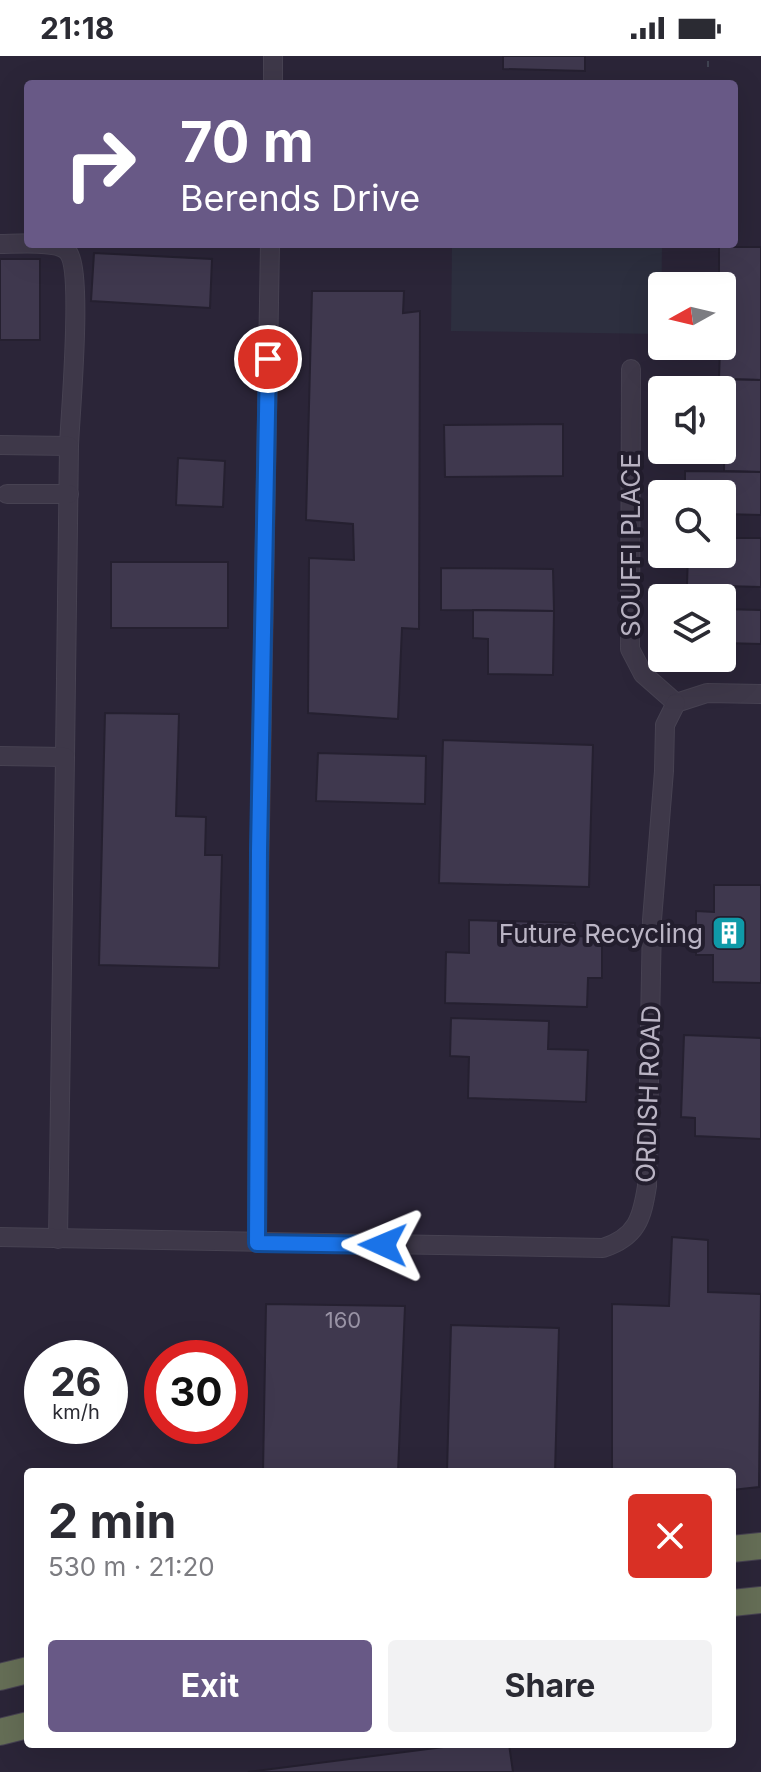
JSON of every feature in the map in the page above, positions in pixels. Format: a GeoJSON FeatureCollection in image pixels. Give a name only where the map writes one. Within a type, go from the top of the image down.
{"type":"FeatureCollection","features":[{"type":"Feature","properties":{"kind":"highway"},"geometry":{"type":"LineString","coordinates":[[736,1549],[761,1546]]}},
{"type":"Feature","properties":{"kind":"highway"},"geometry":{"type":"LineString","coordinates":[[736,1603],[761,1600]]}},
{"type":"Feature","properties":{"kind":"highway"},"geometry":{"type":"LineString","coordinates":[[0,1677],[24,1671]]}},
{"type":"Feature","properties":{"kind":"highway"},"geometry":{"type":"LineString","coordinates":[[0,1732],[24,1726]]}},
{"type":"Feature","properties":{"kind":"street"},"geometry":{"type":"LineString","coordinates":[[273,56],[273,80]]}},
{"type":"Feature","properties":{"kind":"street"},"geometry":{"type":"LineString","coordinates":[[0,244],[24,244]]}},
{"type":"Feature","properties":{"kind":"street"},"geometry":{"type":"LineString","coordinates":[[58,1239],[69,446],[76,289],[72,259],[63,248]]}},
{"type":"Feature","properties":{"kind":"street"},"geometry":{"type":"LineString","coordinates":[[257,1243],[259,851],[270,248]]}},
{"type":"Feature","properties":{"kind":"street","name":"SOUFFI PLACE"},"geometry":{"type":"LineString","coordinates":[[631,369],[630,649],[643,674],[676,703]]}},
{"type":"Feature","properties":{"kind":"street"},"geometry":{"type":"LineString","coordinates":[[0,445],[69,446]]}},
{"type":"Feature","properties":{"kind":"street"},"geometry":{"type":"LineString","coordinates":[[7,494],[69,494]]}},
{"type":"Feature","properties":{"kind":"street"},"geometry":{"type":"LineString","coordinates":[[676,703],[707,693],[761,694]]}},
{"type":"Feature","properties":{"kind":"street","name":"ORDISH ROAD"},"geometry":{"type":"LineString","coordinates":[[0,1237],[603,1248],[621,1242],[635,1229],[643,1210],[647,1186],[652,920],[665,725],[676,703]]}},
{"type":"Feature","properties":{"kind":"street"},"geometry":{"type":"LineString","coordinates":[[0,756],[65,757]]}},
{"type":"Feature","properties":{"kind":"path"},"geometry":{"type":"LineString","coordinates":[[708,56],[708,67]]}},
{"type":"Feature","properties":{"kind":"shaded area"},"geometry":{"type":"Polygon","coordinates":[[[452,248],[662,248],[662,272],[648,272],[648,334],[451,331],[452,248]]]}},
{"type":"Feature","properties":{"kind":"building"},"geometry":{"type":"Polygon","coordinates":[[[503,56],[585,56],[585,71],[503,69],[503,56]]]}},
{"type":"Feature","properties":{"kind":"building"},"geometry":{"type":"Polygon","coordinates":[[[761,247],[761,380],[719,376],[720,360],[736,360],[736,272],[719,272],[719,248],[761,247]]]}},
{"type":"Feature","properties":{"kind":"building"},"geometry":{"type":"Polygon","coordinates":[[[94,253],[212,259],[210,308],[91,301],[94,253]]]}},
{"type":"Feature","properties":{"kind":"building"},"geometry":{"type":"Polygon","coordinates":[[[0,259],[40,259],[40,340],[0,340],[0,259]]]}},
{"type":"Feature","properties":{"kind":"building"},"geometry":{"type":"Polygon","coordinates":[[[312,291],[404,291],[403,313],[420,311],[419,629],[402,628],[398,719],[308,713],[309,558],[354,560],[353,524],[306,520],[312,291]]]}},
{"type":"Feature","properties":{"kind":"building"},"geometry":{"type":"Polygon","coordinates":[[[736,379],[761,380],[761,472],[724,471],[724,464],[736,464],[736,379]]]}},
{"type":"Feature","properties":{"kind":"building"},"geometry":{"type":"Polygon","coordinates":[[[563,424],[563,476],[445,477],[444,425],[563,424]]]}},
{"type":"Feature","properties":{"kind":"building"},"geometry":{"type":"Polygon","coordinates":[[[178,458],[225,461],[223,507],[176,505],[178,458]]]}},
{"type":"Feature","properties":{"kind":"building"},"geometry":{"type":"Polygon","coordinates":[[[685,471],[761,472],[761,515],[736,514],[736,480],[685,480],[685,471]]]}},
{"type":"Feature","properties":{"kind":"building"},"geometry":{"type":"Polygon","coordinates":[[[736,538],[761,538],[761,587],[687,584],[688,568],[736,568],[736,538]]]}},
{"type":"Feature","properties":{"kind":"building"},"geometry":{"type":"Polygon","coordinates":[[[111,562],[228,562],[228,628],[111,628],[111,562]]]}},
{"type":"Feature","properties":{"kind":"building"},"geometry":{"type":"Polygon","coordinates":[[[441,568],[553,569],[554,611],[441,610],[441,568]]]}},
{"type":"Feature","properties":{"kind":"building"},"geometry":{"type":"Polygon","coordinates":[[[736,609],[761,610],[761,644],[736,643],[736,609]]]}},
{"type":"Feature","properties":{"kind":"building"},"geometry":{"type":"Polygon","coordinates":[[[473,610],[554,611],[553,675],[488,674],[488,639],[473,638],[473,610]]]}},
{"type":"Feature","properties":{"kind":"building"},"geometry":{"type":"Polygon","coordinates":[[[105,713],[179,714],[176,816],[206,817],[205,855],[222,855],[219,968],[99,965],[105,713]]]}},
{"type":"Feature","properties":{"kind":"building"},"geometry":{"type":"Polygon","coordinates":[[[443,740],[593,745],[589,887],[439,883],[443,740]]]}},
{"type":"Feature","properties":{"kind":"building"},"geometry":{"type":"Polygon","coordinates":[[[318,753],[426,756],[425,804],[316,801],[318,753]]]}},
{"type":"Feature","properties":{"kind":"building","name":"Future Recycling"},"geometry":{"type":"Polygon","coordinates":[[[714,885],[761,885],[761,983],[713,982],[713,955],[696,955],[696,911],[714,912],[714,885]]]}},
{"type":"Feature","properties":{"kind":"building"},"geometry":{"type":"Polygon","coordinates":[[[469,920],[575,923],[575,936],[602,937],[602,978],[588,978],[587,1007],[445,1003],[446,952],[469,953],[469,920]]]}},
{"type":"Feature","properties":{"kind":"building"},"geometry":{"type":"Polygon","coordinates":[[[451,1018],[549,1021],[548,1049],[588,1050],[586,1102],[468,1098],[469,1057],[450,1056],[451,1018]]]}},
{"type":"Feature","properties":{"kind":"building"},"geometry":{"type":"Polygon","coordinates":[[[684,1035],[761,1038],[761,1139],[695,1136],[695,1118],[681,1117],[684,1035]]]}},
{"type":"Feature","properties":{"kind":"building"},"geometry":{"type":"Polygon","coordinates":[[[672,1237],[708,1240],[708,1292],[761,1294],[759,1487],[736,1490],[736,1468],[612,1468],[612,1304],[669,1306],[672,1237]]]}},
{"type":"Feature","properties":{"kind":"building"},"geometry":{"type":"Polygon","coordinates":[[[266,1304],[405,1306],[398,1468],[263,1468],[266,1304]]]}},
{"type":"Feature","properties":{"kind":"building"},"geometry":{"type":"Polygon","coordinates":[[[451,1325],[559,1328],[555,1468],[447,1468],[451,1325]]]}},
{"type":"Feature","properties":{"kind":"building"},"geometry":{"type":"Polygon","coordinates":[[[436,1748],[510,1748],[513,1772],[248,1772],[436,1748]]]}},
{"type":"Feature","properties":{"kind":"place","name":"Future Recycling"},"geometry":{"type":"Point","coordinates":[729,933]}},
{"type":"Feature","properties":{"kind":"route"},"geometry":{"type":"LineString","coordinates":[[268,359],[259,851],[257,1243],[383,1245]]}}]}
